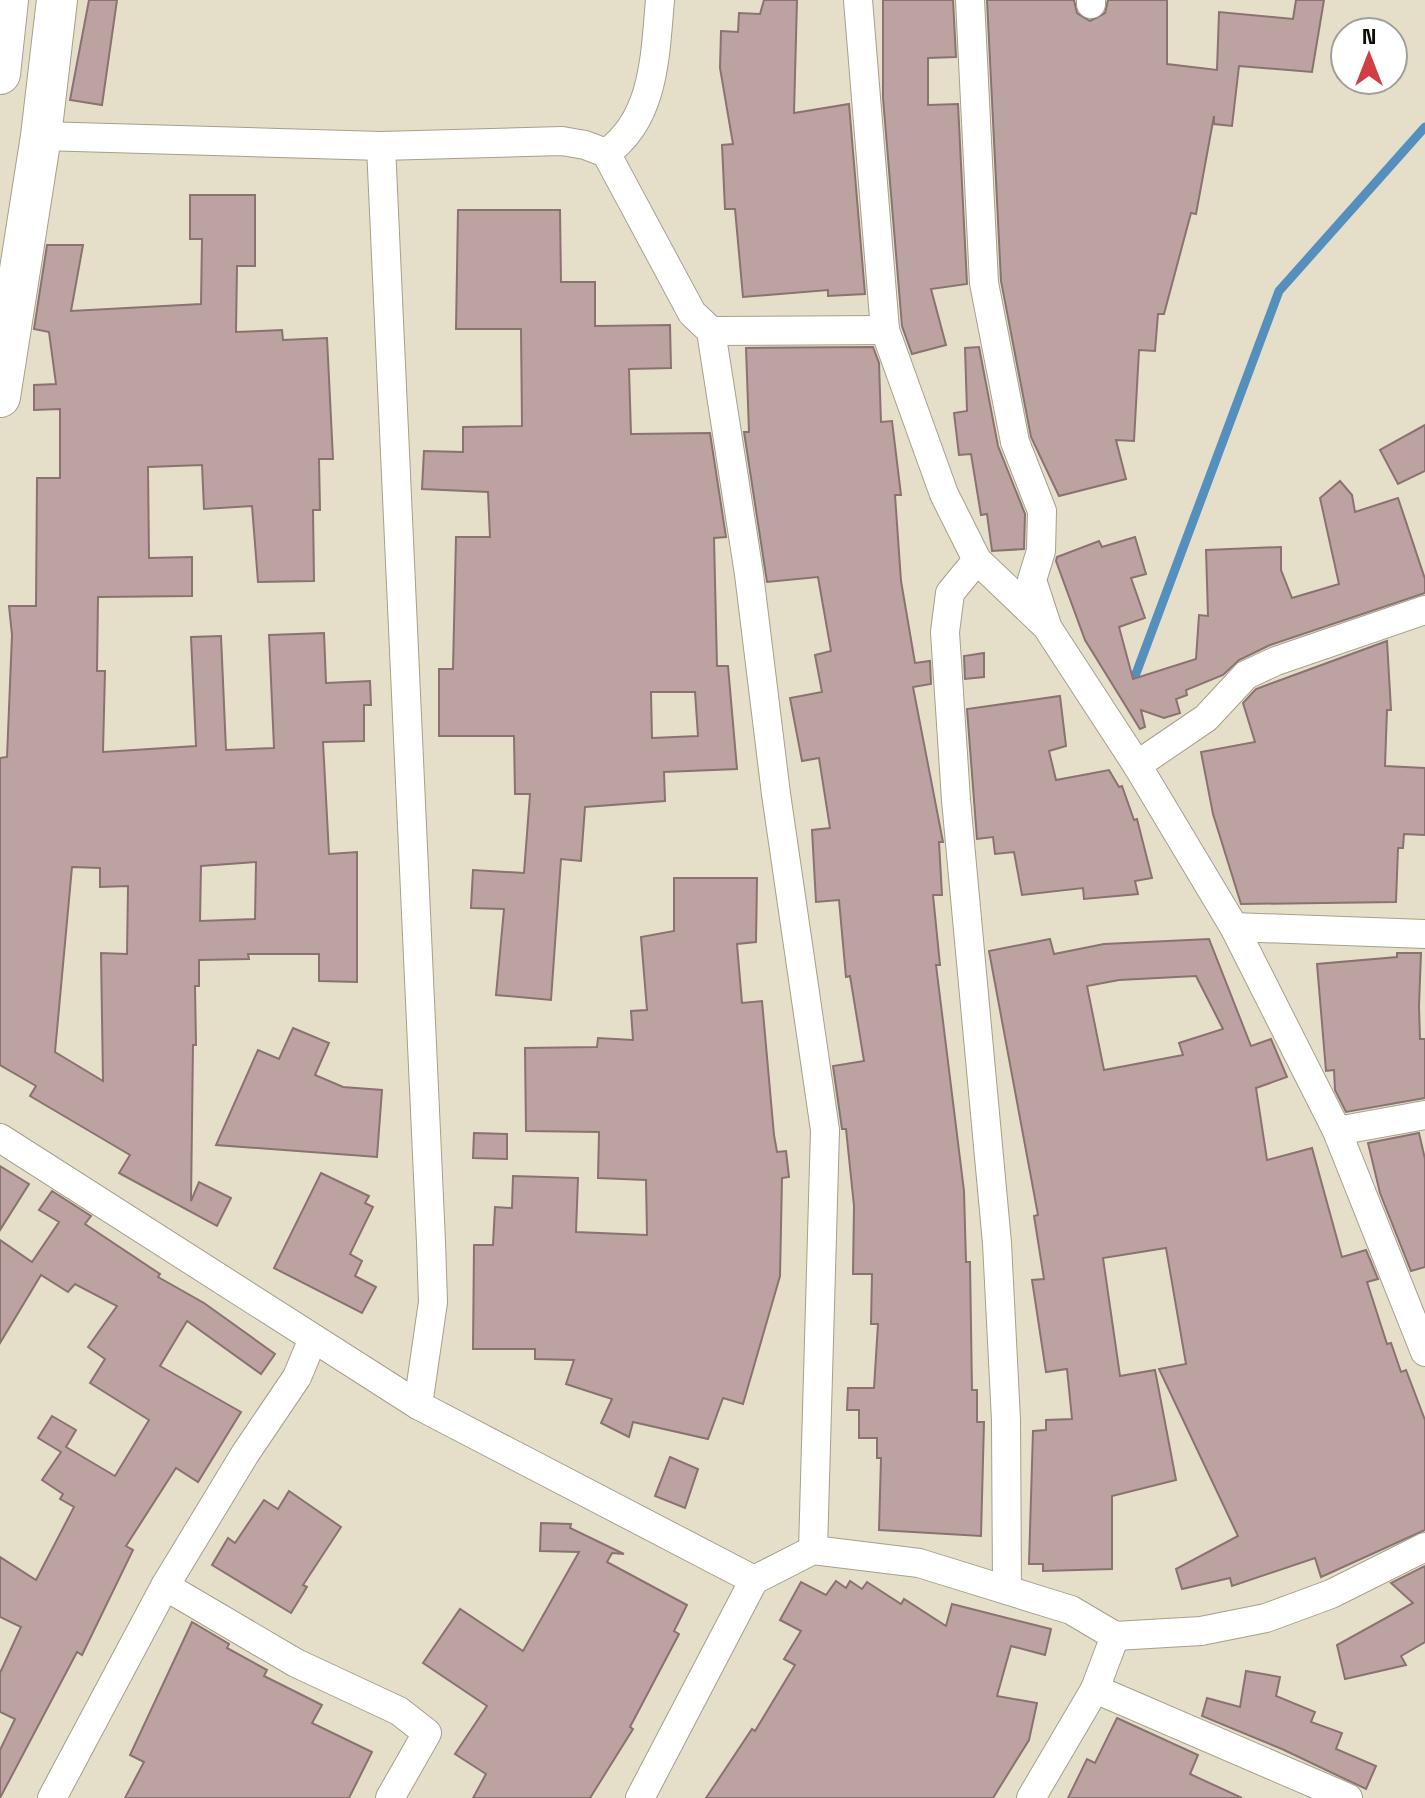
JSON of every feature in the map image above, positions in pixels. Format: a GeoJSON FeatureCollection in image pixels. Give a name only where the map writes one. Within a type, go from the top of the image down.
{"type":"FeatureCollection","features":[{"type":"Feature","properties":{"kind":"main road"},"geometry":{"type":"LineString","coordinates":[[0,74],[8,0]]}},
{"type":"Feature","properties":{"kind":"main road"},"geometry":{"type":"LineString","coordinates":[[0,397],[41,136],[57,0]]}},
{"type":"Feature","properties":{"kind":"street"},"geometry":{"type":"LineString","coordinates":[[606,153],[624,141],[641,111],[654,63],[660,0]]}},
{"type":"Feature","properties":{"kind":"street"},"geometry":{"type":"LineString","coordinates":[[858,0],[885,330],[944,494],[977,560],[1047,627],[1137,765],[1234,927],[1337,1131],[1425,1352]]}},
{"type":"Feature","properties":{"kind":"street"},"geometry":{"type":"LineString","coordinates":[[970,0],[984,283],[1015,442],[1042,511],[1041,551],[1032,580],[1047,627]]}},
{"type":"Feature","properties":{"kind":"street"},"geometry":{"type":"LineString","coordinates":[[41,136],[381,146],[562,141],[606,153],[692,313],[711,331],[749,574],[776,794],[825,1130],[813,1550]]}},
{"type":"Feature","properties":{"kind":"street"},"geometry":{"type":"LineString","coordinates":[[381,146],[433,1302],[418,1405]]}},
{"type":"Feature","properties":{"kind":"street"},"geometry":{"type":"LineString","coordinates":[[711,331],[885,330]]}},
{"type":"Feature","properties":{"kind":"street"},"geometry":{"type":"LineString","coordinates":[[977,560],[950,593],[945,632],[957,816],[997,1243],[1006,1420],[1007,1590]]}},
{"type":"Feature","properties":{"kind":"street"},"geometry":{"type":"LineString","coordinates":[[1137,765],[1206,718],[1246,675],[1276,661],[1425,610]]}},
{"type":"Feature","properties":{"kind":"street"},"geometry":{"type":"LineString","coordinates":[[1234,927],[1425,934]]}},
{"type":"Feature","properties":{"kind":"street"},"geometry":{"type":"LineString","coordinates":[[1337,1131],[1425,1115]]}},
{"type":"Feature","properties":{"kind":"street"},"geometry":{"type":"LineString","coordinates":[[0,1138],[312,1341],[418,1405],[754,1580]]}},
{"type":"Feature","properties":{"kind":"street"},"geometry":{"type":"LineString","coordinates":[[52,1798],[165,1586],[252,1443],[297,1377],[312,1341]]}},
{"type":"Feature","properties":{"kind":"street"},"geometry":{"type":"LineString","coordinates":[[640,1798],[754,1580],[813,1550],[919,1563],[1071,1610],[1115,1636],[1201,1631],[1266,1618],[1331,1594],[1425,1547]]}},
{"type":"Feature","properties":{"kind":"street"},"geometry":{"type":"LineString","coordinates":[[165,1586],[296,1663],[399,1711],[427,1733],[390,1798]]}},
{"type":"Feature","properties":{"kind":"street"},"geometry":{"type":"LineString","coordinates":[[1031,1798],[1095,1689],[1115,1636]]}},
{"type":"Feature","properties":{"kind":"street"},"geometry":{"type":"LineString","coordinates":[[1095,1689],[1348,1798]]}},
{"type":"Feature","properties":{"kind":"building"},"geometry":{"type":"Polygon","coordinates":[[[89,0],[117,0],[102,105],[70,100],[89,0]]]}},
{"type":"Feature","properties":{"kind":"building"},"geometry":{"type":"Polygon","coordinates":[[[764,0],[797,0],[794,113],[849,104],[865,294],[828,296],[828,290],[743,297],[735,209],[725,209],[722,145],[733,144],[720,68],[721,31],[738,32],[739,13],[760,14],[764,0]]]}},
{"type":"Feature","properties":{"kind":"building"},"geometry":{"type":"Polygon","coordinates":[[[883,0],[953,0],[956,57],[928,58],[928,105],[958,104],[967,284],[931,289],[946,345],[912,354],[902,326],[883,98],[883,0]]]}},
{"type":"Feature","properties":{"kind":"building"},"geometry":{"type":"Polygon","coordinates":[[[987,0],[1074,0],[1077,13],[1090,21],[1105,13],[1108,0],[1167,0],[1167,64],[1217,70],[1219,12],[1293,19],[1296,0],[1324,0],[1312,72],[1239,66],[1232,126],[1214,124],[1214,116],[1196,214],[1191,213],[1164,314],[1158,314],[1155,351],[1139,350],[1134,441],[1116,440],[1126,479],[1059,496],[1031,437],[1001,281],[987,0]]]}},
{"type":"Feature","properties":{"kind":"building"},"geometry":{"type":"Polygon","coordinates":[[[190,195],[255,195],[255,266],[237,266],[236,332],[282,330],[283,340],[327,338],[333,459],[319,459],[320,510],[313,510],[314,581],[258,582],[252,506],[204,509],[202,465],[148,467],[149,558],[192,557],[192,596],[98,597],[97,671],[105,671],[103,752],[196,746],[191,637],[221,636],[226,750],[274,748],[269,635],[324,633],[326,683],[370,681],[371,705],[364,705],[364,741],[323,742],[329,854],[357,852],[357,982],[319,981],[319,954],[248,954],[249,959],[199,960],[199,986],[195,986],[196,1045],[193,1045],[191,1201],[199,1182],[231,1198],[217,1226],[119,1173],[130,1155],[30,1096],[36,1086],[0,1065],[0,758],[7,757],[12,635],[9,606],[36,606],[37,478],[60,478],[60,409],[34,410],[34,385],[56,384],[49,332],[34,329],[47,245],[83,245],[71,311],[201,304],[202,239],[190,239],[190,195]],[[256,862],[201,866],[200,921],[255,919],[256,862]],[[72,867],[55,1052],[103,1081],[101,953],[127,954],[128,886],[100,887],[100,868],[72,867]]]}},
{"type":"Feature","properties":{"kind":"building"},"geometry":{"type":"Polygon","coordinates":[[[458,210],[560,210],[561,282],[595,282],[595,326],[670,325],[671,368],[629,369],[631,434],[710,433],[726,537],[714,538],[717,666],[728,666],[737,769],[664,772],[665,801],[585,807],[581,861],[561,859],[551,1000],[496,995],[504,909],[471,908],[473,870],[524,873],[530,794],[515,794],[514,736],[439,736],[439,669],[453,669],[456,537],[490,537],[488,492],[422,489],[424,451],[463,452],[463,427],[522,426],[521,329],[456,329],[458,210]],[[651,692],[652,738],[698,736],[695,692],[651,692]]]}},
{"type":"Feature","properties":{"kind":"building"},"geometry":{"type":"Polygon","coordinates":[[[873,347],[879,363],[881,422],[892,421],[901,495],[895,495],[901,581],[915,663],[930,661],[931,684],[913,687],[943,842],[939,842],[942,895],[933,895],[940,965],[936,965],[964,1191],[966,1262],[970,1262],[972,1390],[977,1390],[977,1422],[984,1422],[981,1536],[879,1530],[881,1458],[877,1458],[877,1438],[859,1438],[859,1410],[847,1410],[848,1388],[874,1388],[878,1324],[871,1324],[872,1274],[853,1274],[854,1206],[846,1129],[842,1129],[833,1066],[864,1061],[850,976],[846,977],[839,900],[816,902],[812,830],[830,828],[819,758],[802,761],[790,698],[822,692],[815,655],[831,651],[818,577],[767,582],[744,432],[749,432],[746,348],[873,347]]]}},
{"type":"Feature","properties":{"kind":"building"},"geometry":{"type":"Polygon","coordinates":[[[979,347],[998,446],[1025,514],[1024,549],[992,551],[987,514],[981,515],[971,454],[959,455],[954,413],[967,411],[965,348],[979,347]]]}},
{"type":"Feature","properties":{"kind":"building"},"geometry":{"type":"Polygon","coordinates":[[[1425,425],[1425,471],[1398,484],[1380,450],[1425,425]]]}},
{"type":"Feature","properties":{"kind":"building"},"geometry":{"type":"Polygon","coordinates":[[[1340,481],[1352,495],[1355,512],[1398,498],[1425,579],[1425,593],[1270,645],[1239,660],[1223,675],[1186,690],[1187,695],[1176,699],[1180,713],[1164,718],[1141,710],[1145,727],[1140,729],[1085,640],[1057,557],[1099,541],[1102,547],[1135,537],[1146,574],[1131,578],[1145,618],[1119,627],[1133,679],[1196,659],[1199,615],[1208,616],[1206,550],[1281,547],[1281,570],[1292,598],[1339,584],[1320,498],[1340,481]]]}},
{"type":"Feature","properties":{"kind":"building"},"geometry":{"type":"Polygon","coordinates":[[[1387,641],[1391,710],[1387,710],[1385,766],[1425,768],[1425,835],[1404,834],[1403,848],[1398,848],[1396,902],[1241,904],[1213,814],[1201,752],[1255,742],[1243,703],[1256,689],[1387,641]]]}},
{"type":"Feature","properties":{"kind":"building"},"geometry":{"type":"Polygon","coordinates":[[[984,653],[984,677],[965,679],[964,656],[984,653]]]}},
{"type":"Feature","properties":{"kind":"building"},"geometry":{"type":"Polygon","coordinates":[[[1060,696],[1066,746],[1049,751],[1056,780],[1109,770],[1119,787],[1122,786],[1134,820],[1137,819],[1152,878],[1135,881],[1138,894],[1084,899],[1083,888],[1022,895],[1014,852],[995,854],[993,837],[977,839],[967,709],[1060,696]]]}},
{"type":"Feature","properties":{"kind":"building"},"geometry":{"type":"Polygon","coordinates":[[[674,878],[757,878],[756,942],[737,944],[742,1003],[762,1001],[774,1135],[777,1152],[786,1151],[789,1177],[782,1178],[780,1276],[743,1404],[723,1398],[708,1439],[633,1422],[629,1437],[601,1423],[612,1399],[566,1384],[574,1360],[535,1359],[535,1349],[473,1349],[474,1245],[493,1245],[495,1207],[512,1208],[513,1176],[578,1178],[576,1232],[647,1235],[646,1180],[598,1178],[599,1132],[526,1131],[525,1048],[597,1047],[598,1038],[633,1040],[631,1011],[647,1010],[641,937],[674,931],[674,878]]]}},
{"type":"Feature","properties":{"kind":"building"},"geometry":{"type":"Polygon","coordinates":[[[1050,939],[1054,954],[1104,944],[1209,939],[1251,1046],[1271,1039],[1287,1077],[1256,1088],[1267,1160],[1312,1148],[1342,1257],[1366,1250],[1378,1279],[1367,1282],[1387,1344],[1391,1343],[1401,1372],[1406,1370],[1425,1420],[1425,1530],[1321,1577],[1315,1558],[1232,1586],[1230,1578],[1182,1589],[1176,1569],[1238,1536],[1159,1369],[1186,1364],[1166,1248],[1103,1258],[1120,1376],[1155,1370],[1176,1480],[1112,1496],[1112,1569],[1043,1571],[1043,1564],[1029,1564],[1033,1431],[1046,1430],[1046,1420],[1072,1419],[1067,1369],[1046,1372],[1032,1280],[1044,1279],[1034,1216],[1038,1215],[989,951],[1050,939]],[[1196,976],[1119,980],[1087,986],[1104,1070],[1183,1055],[1179,1043],[1223,1029],[1196,976]]]}},
{"type":"Feature","properties":{"kind":"building"},"geometry":{"type":"Polygon","coordinates":[[[1397,953],[1421,953],[1419,1006],[1420,1039],[1425,1039],[1425,1098],[1346,1112],[1335,1090],[1334,1070],[1326,1071],[1317,964],[1397,957],[1397,953]]]}},
{"type":"Feature","properties":{"kind":"building"},"geometry":{"type":"Polygon","coordinates":[[[293,1028],[329,1043],[315,1075],[343,1087],[382,1090],[377,1157],[216,1145],[258,1050],[279,1059],[293,1028]]]}},
{"type":"Feature","properties":{"kind":"building"},"geometry":{"type":"Polygon","coordinates":[[[474,1133],[507,1134],[507,1159],[473,1158],[474,1133]]]}},
{"type":"Feature","properties":{"kind":"building"},"geometry":{"type":"Polygon","coordinates":[[[1419,1133],[1425,1159],[1425,1267],[1411,1271],[1380,1193],[1368,1143],[1419,1133]]]}},
{"type":"Feature","properties":{"kind":"building"},"geometry":{"type":"Polygon","coordinates":[[[0,1166],[29,1184],[0,1230],[0,1166]]]}},
{"type":"Feature","properties":{"kind":"building"},"geometry":{"type":"Polygon","coordinates":[[[321,1173],[369,1196],[365,1203],[373,1207],[350,1254],[362,1261],[355,1276],[376,1287],[362,1313],[274,1268],[321,1173]]]}},
{"type":"Feature","properties":{"kind":"building"},"geometry":{"type":"Polygon","coordinates":[[[52,1191],[91,1216],[85,1224],[160,1274],[158,1277],[204,1303],[275,1354],[261,1374],[187,1321],[160,1366],[241,1412],[198,1482],[176,1468],[126,1546],[133,1550],[82,1655],[77,1652],[0,1798],[0,1750],[15,1719],[0,1712],[0,1673],[21,1627],[0,1617],[0,1557],[36,1580],[74,1507],[60,1499],[63,1494],[42,1480],[61,1452],[38,1438],[52,1416],[76,1430],[66,1447],[115,1476],[149,1420],[90,1383],[105,1359],[88,1347],[117,1306],[75,1284],[68,1292],[41,1275],[0,1343],[0,1240],[32,1262],[59,1222],[39,1210],[52,1191]]]}},
{"type":"Feature","properties":{"kind":"building"},"geometry":{"type":"Polygon","coordinates":[[[670,1457],[698,1469],[685,1508],[655,1496],[670,1457]]]}},
{"type":"Feature","properties":{"kind":"building"},"geometry":{"type":"Polygon","coordinates":[[[289,1491],[341,1527],[303,1585],[307,1587],[291,1613],[212,1565],[228,1538],[235,1543],[264,1500],[278,1509],[289,1491]]]}},
{"type":"Feature","properties":{"kind":"building"},"geometry":{"type":"Polygon","coordinates":[[[541,1523],[571,1524],[570,1528],[624,1554],[612,1553],[607,1562],[687,1605],[674,1631],[679,1634],[630,1727],[633,1729],[590,1798],[473,1798],[486,1774],[455,1754],[487,1706],[423,1663],[460,1609],[523,1651],[579,1552],[540,1551],[541,1523]]]}},
{"type":"Feature","properties":{"kind":"building"},"geometry":{"type":"Polygon","coordinates":[[[1425,1566],[1425,1642],[1401,1656],[1406,1665],[1345,1679],[1337,1645],[1413,1603],[1391,1583],[1425,1566]]]}},
{"type":"Feature","properties":{"kind":"building"},"geometry":{"type":"Polygon","coordinates":[[[836,1581],[846,1588],[850,1581],[862,1589],[867,1582],[901,1604],[904,1599],[946,1626],[952,1604],[1051,1629],[1045,1655],[1011,1646],[997,1696],[1037,1703],[1029,1740],[993,1798],[706,1798],[752,1729],[755,1731],[795,1665],[784,1659],[801,1631],[780,1620],[801,1582],[826,1595],[836,1581]]]}},
{"type":"Feature","properties":{"kind":"building"},"geometry":{"type":"Polygon","coordinates":[[[192,1622],[229,1644],[227,1648],[267,1670],[264,1676],[322,1705],[312,1723],[372,1752],[349,1798],[125,1798],[144,1762],[130,1755],[192,1622]]]}},
{"type":"Feature","properties":{"kind":"building"},"geometry":{"type":"Polygon","coordinates":[[[1246,1671],[1280,1677],[1276,1696],[1315,1712],[1311,1722],[1342,1733],[1336,1749],[1376,1766],[1366,1789],[1202,1716],[1207,1698],[1240,1707],[1246,1671]]]}},
{"type":"Feature","properties":{"kind":"building"},"geometry":{"type":"Polygon","coordinates":[[[1117,1718],[1198,1755],[1190,1774],[1242,1798],[1068,1798],[1087,1759],[1095,1763],[1117,1718]]]}},
{"type":"Feature","properties":{"kind":"waterway"},"geometry":{"type":"LineString","coordinates":[[1131,687],[1279,291],[1425,127]]}}]}
